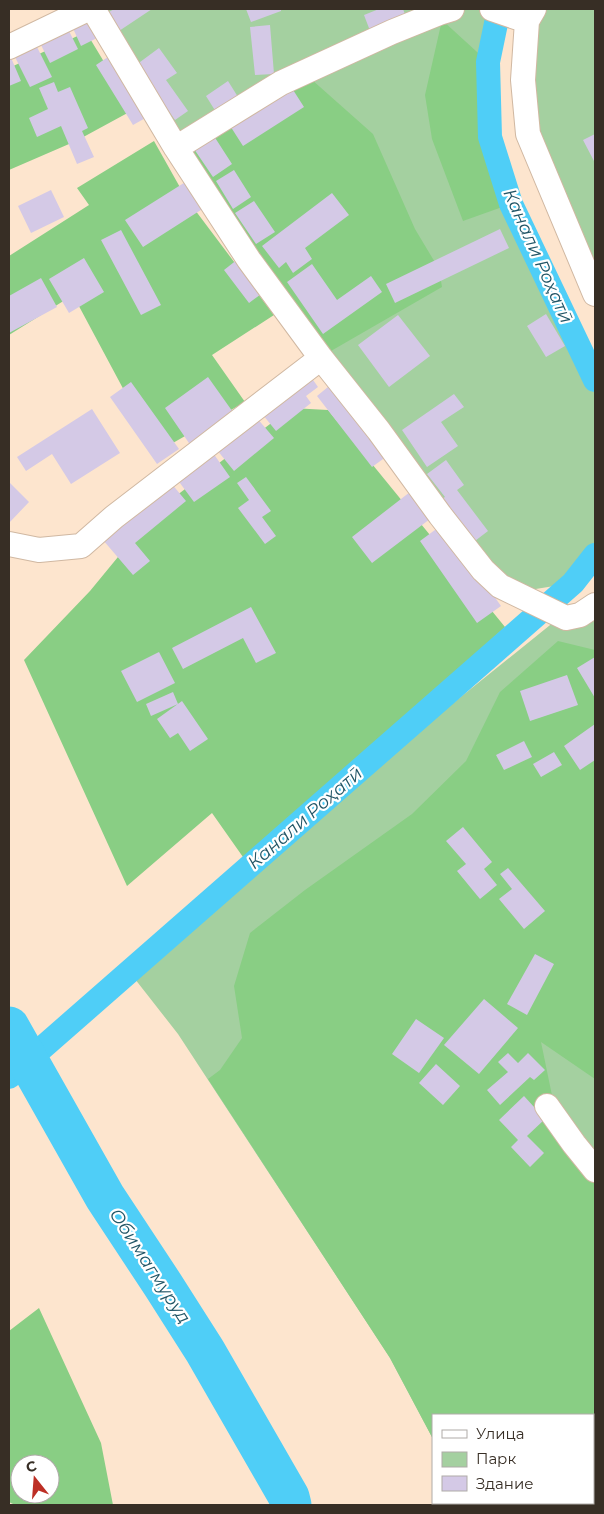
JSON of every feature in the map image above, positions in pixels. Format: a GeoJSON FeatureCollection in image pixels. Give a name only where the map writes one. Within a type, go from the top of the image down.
{"type":"FeatureCollection","features":[{"type":"Feature","properties":{"kind":"street"},"geometry":{"type":"LineString","coordinates":[[9,47],[88,9]]}},
{"type":"Feature","properties":{"kind":"street"},"geometry":{"type":"LineString","coordinates":[[93,9],[176,148],[249,260],[321,358],[379,431],[440,516],[483,570],[500,586],[566,618],[580,614],[595,605]]}},
{"type":"Feature","properties":{"kind":"street"},"geometry":{"type":"LineString","coordinates":[[176,148],[281,83],[392,32],[452,9]]}},
{"type":"Feature","properties":{"kind":"street"},"geometry":{"type":"LineString","coordinates":[[515,13],[528,134],[595,294]]}},
{"type":"Feature","properties":{"kind":"street"},"geometry":{"type":"LineString","coordinates":[[9,544],[39,550],[81,546],[114,518],[321,358]]}},
{"type":"Feature","properties":{"kind":"street"},"geometry":{"type":"LineString","coordinates":[[547,1106],[595,1170]]}},
{"type":"Feature","properties":{"kind":"green space"},"geometry":{"type":"Polygon","coordinates":[[[95,9],[493,9],[488,62],[490,137],[511,204],[595,380],[595,555],[573,583],[517,592],[441,514],[95,9]]]}},
{"type":"Feature","properties":{"kind":"green space"},"geometry":{"type":"Polygon","coordinates":[[[528,9],[595,9],[595,309],[520,133],[528,9]]]}},
{"type":"Feature","properties":{"kind":"green space"},"geometry":{"type":"Polygon","coordinates":[[[442,20],[488,62],[490,137],[511,204],[463,221],[432,139],[425,95],[442,20]]]}},
{"type":"Feature","properties":{"kind":"green space"},"geometry":{"type":"Polygon","coordinates":[[[86,32],[133,110],[76,141],[9,170],[9,68],[86,32]]]}},
{"type":"Feature","properties":{"kind":"green space"},"geometry":{"type":"Polygon","coordinates":[[[302,71],[373,134],[415,229],[439,269],[442,287],[324,355],[176,142],[302,71]]]}},
{"type":"Feature","properties":{"kind":"green space"},"geometry":{"type":"Polygon","coordinates":[[[154,141],[186,198],[274,315],[212,355],[245,402],[157,452],[73,295],[9,335],[9,256],[89,205],[77,188],[154,141]]]}},
{"type":"Feature","properties":{"kind":"green space"},"geometry":{"type":"Polygon","coordinates":[[[291,408],[328,410],[505,627],[250,867],[212,813],[127,886],[24,660],[90,591],[155,512],[291,408]]]}},
{"type":"Feature","properties":{"kind":"green space"},"geometry":{"type":"Polygon","coordinates":[[[595,598],[595,1505],[468,1505],[594,1504],[594,1414],[432,1414],[432,1437],[390,1358],[178,1034],[124,965],[250,867],[565,613],[595,598]]]}},
{"type":"Feature","properties":{"kind":"green space"},"geometry":{"type":"Polygon","coordinates":[[[558,641],[595,650],[595,1079],[541,1042],[555,1110],[595,1160],[595,1499],[594,1414],[432,1414],[432,1437],[390,1358],[208,1079],[220,1070],[242,1038],[234,986],[250,933],[305,890],[412,814],[466,761],[500,692],[558,641]]]}},
{"type":"Feature","properties":{"kind":"green space"},"geometry":{"type":"Polygon","coordinates":[[[39,1308],[101,1443],[113,1505],[13,1504],[60,1504],[60,1454],[10,1454],[9,1502],[9,1331],[39,1308]]]}},
{"type":"Feature","properties":{"kind":"green space"},"geometry":{"type":"Polygon","coordinates":[[[468,1504],[572,1504],[569,1505],[468,1504]]]}},
{"type":"Feature","properties":{"kind":"building"},"geometry":{"type":"Polygon","coordinates":[[[114,9],[152,9],[116,33],[104,15],[114,9]]]}},
{"type":"Feature","properties":{"kind":"building"},"geometry":{"type":"Polygon","coordinates":[[[246,9],[281,9],[281,11],[251,22],[246,9]]]}},
{"type":"Feature","properties":{"kind":"building"},"geometry":{"type":"Polygon","coordinates":[[[379,9],[403,9],[408,22],[372,36],[364,15],[379,9]]]}},
{"type":"Feature","properties":{"kind":"building"},"geometry":{"type":"Polygon","coordinates":[[[89,15],[99,37],[81,46],[71,24],[89,15]]]}},
{"type":"Feature","properties":{"kind":"building"},"geometry":{"type":"Polygon","coordinates":[[[66,25],[78,49],[50,63],[38,39],[66,25]]]}},
{"type":"Feature","properties":{"kind":"building"},"geometry":{"type":"Polygon","coordinates":[[[270,25],[274,74],[255,75],[250,27],[270,25]]]}},
{"type":"Feature","properties":{"kind":"building"},"geometry":{"type":"Polygon","coordinates":[[[35,43],[52,77],[30,87],[13,53],[35,43]]]}},
{"type":"Feature","properties":{"kind":"building"},"geometry":{"type":"Polygon","coordinates":[[[159,48],[177,73],[166,80],[188,111],[175,120],[136,65],[159,48]]]}},
{"type":"Feature","properties":{"kind":"building"},"geometry":{"type":"Polygon","coordinates":[[[9,53],[21,81],[9,86],[9,53]]]}},
{"type":"Feature","properties":{"kind":"building"},"geometry":{"type":"Polygon","coordinates":[[[111,55],[149,116],[133,125],[96,65],[111,55]]]}},
{"type":"Feature","properties":{"kind":"building"},"geometry":{"type":"Polygon","coordinates":[[[228,81],[238,97],[216,112],[206,96],[228,81]]]}},
{"type":"Feature","properties":{"kind":"building"},"geometry":{"type":"Polygon","coordinates":[[[54,82],[58,92],[70,87],[88,128],[82,131],[94,157],[77,164],[61,126],[37,137],[29,118],[48,109],[39,88],[54,82]]]}},
{"type":"Feature","properties":{"kind":"building"},"geometry":{"type":"Polygon","coordinates":[[[288,82],[304,107],[243,146],[227,121],[288,82]]]}},
{"type":"Feature","properties":{"kind":"building"},"geometry":{"type":"Polygon","coordinates":[[[212,133],[232,164],[213,177],[192,146],[212,133]]]}},
{"type":"Feature","properties":{"kind":"building"},"geometry":{"type":"Polygon","coordinates":[[[595,134],[595,163],[583,140],[595,134]]]}},
{"type":"Feature","properties":{"kind":"building"},"geometry":{"type":"Polygon","coordinates":[[[234,170],[251,197],[233,209],[216,181],[234,170]]]}},
{"type":"Feature","properties":{"kind":"building"},"geometry":{"type":"Polygon","coordinates":[[[187,181],[204,208],[143,247],[125,220],[187,181]]]}},
{"type":"Feature","properties":{"kind":"building"},"geometry":{"type":"Polygon","coordinates":[[[51,190],[64,217],[31,233],[18,206],[51,190]]]}},
{"type":"Feature","properties":{"kind":"building"},"geometry":{"type":"Polygon","coordinates":[[[332,193],[349,215],[305,248],[312,259],[293,273],[286,262],[279,268],[262,246],[332,193]]]}},
{"type":"Feature","properties":{"kind":"building"},"geometry":{"type":"Polygon","coordinates":[[[254,201],[275,232],[256,244],[235,213],[254,201]]]}},
{"type":"Feature","properties":{"kind":"building"},"geometry":{"type":"Polygon","coordinates":[[[500,229],[509,248],[395,303],[386,284],[500,229]]]}},
{"type":"Feature","properties":{"kind":"building"},"geometry":{"type":"Polygon","coordinates":[[[121,230],[161,305],[141,315],[101,240],[121,230]]]}},
{"type":"Feature","properties":{"kind":"building"},"geometry":{"type":"Polygon","coordinates":[[[84,258],[104,292],[69,313],[49,279],[84,258]]]}},
{"type":"Feature","properties":{"kind":"building"},"geometry":{"type":"Polygon","coordinates":[[[238,259],[264,292],[249,303],[224,270],[238,259]]]}},
{"type":"Feature","properties":{"kind":"building"},"geometry":{"type":"Polygon","coordinates":[[[312,264],[337,300],[371,276],[382,292],[323,334],[287,282],[312,264]]]}},
{"type":"Feature","properties":{"kind":"building"},"geometry":{"type":"Polygon","coordinates":[[[41,278],[57,307],[9,333],[9,296],[41,278]]]}},
{"type":"Feature","properties":{"kind":"building"},"geometry":{"type":"Polygon","coordinates":[[[546,314],[565,346],[546,357],[527,326],[546,314]]]}},
{"type":"Feature","properties":{"kind":"building"},"geometry":{"type":"Polygon","coordinates":[[[398,315],[430,356],[389,387],[358,345],[398,315]]]}},
{"type":"Feature","properties":{"kind":"building"},"geometry":{"type":"Polygon","coordinates":[[[208,377],[235,415],[191,446],[165,408],[208,377]]]}},
{"type":"Feature","properties":{"kind":"building"},"geometry":{"type":"Polygon","coordinates":[[[311,377],[318,387],[306,396],[311,403],[276,431],[263,415],[311,377]]]}},
{"type":"Feature","properties":{"kind":"building"},"geometry":{"type":"Polygon","coordinates":[[[131,382],[179,449],[157,464],[110,397],[131,382]]]}},
{"type":"Feature","properties":{"kind":"building"},"geometry":{"type":"Polygon","coordinates":[[[334,382],[390,454],[372,467],[317,396],[334,382]]]}},
{"type":"Feature","properties":{"kind":"building"},"geometry":{"type":"Polygon","coordinates":[[[454,394],[464,407],[441,422],[458,446],[427,467],[402,430],[454,394]]]}},
{"type":"Feature","properties":{"kind":"building"},"geometry":{"type":"Polygon","coordinates":[[[92,409],[120,453],[71,484],[52,454],[26,471],[17,457],[92,409]]]}},
{"type":"Feature","properties":{"kind":"building"},"geometry":{"type":"Polygon","coordinates":[[[256,417],[274,438],[234,471],[217,450],[256,417]]]}},
{"type":"Feature","properties":{"kind":"building"},"geometry":{"type":"Polygon","coordinates":[[[213,453],[230,477],[194,502],[177,479],[213,453]]]}},
{"type":"Feature","properties":{"kind":"building"},"geometry":{"type":"Polygon","coordinates":[[[446,460],[464,485],[457,490],[488,531],[471,544],[438,501],[445,497],[427,474],[446,460]]]}},
{"type":"Feature","properties":{"kind":"building"},"geometry":{"type":"Polygon","coordinates":[[[246,477],[271,511],[262,517],[276,536],[265,544],[238,508],[249,500],[237,483],[246,477]]]}},
{"type":"Feature","properties":{"kind":"building"},"geometry":{"type":"Polygon","coordinates":[[[9,482],[29,502],[9,523],[9,482]]]}},
{"type":"Feature","properties":{"kind":"building"},"geometry":{"type":"Polygon","coordinates":[[[171,483],[186,501],[135,543],[150,561],[133,575],[103,540],[171,483]]]}},
{"type":"Feature","properties":{"kind":"building"},"geometry":{"type":"Polygon","coordinates":[[[410,492],[430,519],[372,563],[352,537],[410,492]]]}},
{"type":"Feature","properties":{"kind":"building"},"geometry":{"type":"Polygon","coordinates":[[[443,524],[501,606],[477,623],[420,541],[443,524]]]}},
{"type":"Feature","properties":{"kind":"building"},"geometry":{"type":"Polygon","coordinates":[[[251,607],[276,653],[256,663],[243,638],[183,669],[172,648],[251,607]]]}},
{"type":"Feature","properties":{"kind":"building"},"geometry":{"type":"Polygon","coordinates":[[[159,652],[175,683],[137,702],[121,671],[159,652]]]}},
{"type":"Feature","properties":{"kind":"building"},"geometry":{"type":"Polygon","coordinates":[[[595,657],[595,698],[577,668],[595,657]]]}},
{"type":"Feature","properties":{"kind":"building"},"geometry":{"type":"Polygon","coordinates":[[[567,675],[578,705],[530,721],[520,691],[567,675]]]}},
{"type":"Feature","properties":{"kind":"building"},"geometry":{"type":"Polygon","coordinates":[[[173,692],[178,704],[151,716],[146,704],[173,692]]]}},
{"type":"Feature","properties":{"kind":"building"},"geometry":{"type":"Polygon","coordinates":[[[182,701],[208,739],[190,751],[178,733],[170,738],[157,719],[182,701]]]}},
{"type":"Feature","properties":{"kind":"building"},"geometry":{"type":"Polygon","coordinates":[[[595,724],[595,760],[580,770],[564,746],[595,724]]]}},
{"type":"Feature","properties":{"kind":"building"},"geometry":{"type":"Polygon","coordinates":[[[524,741],[532,757],[504,770],[496,755],[524,741]]]}},
{"type":"Feature","properties":{"kind":"building"},"geometry":{"type":"Polygon","coordinates":[[[554,752],[562,765],[541,777],[533,764],[554,752]]]}},
{"type":"Feature","properties":{"kind":"building"},"geometry":{"type":"Polygon","coordinates":[[[463,827],[492,862],[484,869],[497,885],[480,899],[457,871],[466,864],[446,841],[463,827]]]}},
{"type":"Feature","properties":{"kind":"building"},"geometry":{"type":"Polygon","coordinates":[[[508,868],[545,911],[524,929],[499,899],[512,889],[500,874],[508,868]]]}},
{"type":"Feature","properties":{"kind":"building"},"geometry":{"type":"Polygon","coordinates":[[[535,954],[554,964],[527,1015],[507,1004],[535,954]]]}},
{"type":"Feature","properties":{"kind":"building"},"geometry":{"type":"Polygon","coordinates":[[[484,999],[518,1028],[479,1074],[444,1045],[484,999]]]}},
{"type":"Feature","properties":{"kind":"building"},"geometry":{"type":"Polygon","coordinates":[[[416,1019],[444,1038],[419,1073],[392,1054],[416,1019]]]}},
{"type":"Feature","properties":{"kind":"building"},"geometry":{"type":"Polygon","coordinates":[[[508,1053],[518,1063],[528,1053],[545,1070],[534,1080],[530,1077],[500,1105],[487,1090],[508,1072],[498,1062],[508,1053]]]}},
{"type":"Feature","properties":{"kind":"building"},"geometry":{"type":"Polygon","coordinates":[[[436,1064],[460,1086],[443,1105],[419,1083],[436,1064]]]}},
{"type":"Feature","properties":{"kind":"building"},"geometry":{"type":"Polygon","coordinates":[[[524,1096],[545,1119],[527,1136],[544,1153],[530,1167],[511,1147],[518,1140],[499,1120],[524,1096]]]}},
{"type":"Feature","properties":{"kind":"waterway","name":"Канали Роҳатӣ"},"geometry":{"type":"LineString","coordinates":[[499,9],[488,62],[490,137],[511,204],[595,380]]}},
{"type":"Feature","properties":{"kind":"waterway","name":"Канали Роҳатӣ"},"geometry":{"type":"LineString","coordinates":[[9,1077],[573,583],[595,555]]}},
{"type":"Feature","properties":{"kind":"waterway","name":"Обимагмуруд"},"geometry":{"type":"LineString","coordinates":[[9,1027],[105,1197],[205,1351],[289,1497],[291,1505]]}}]}
